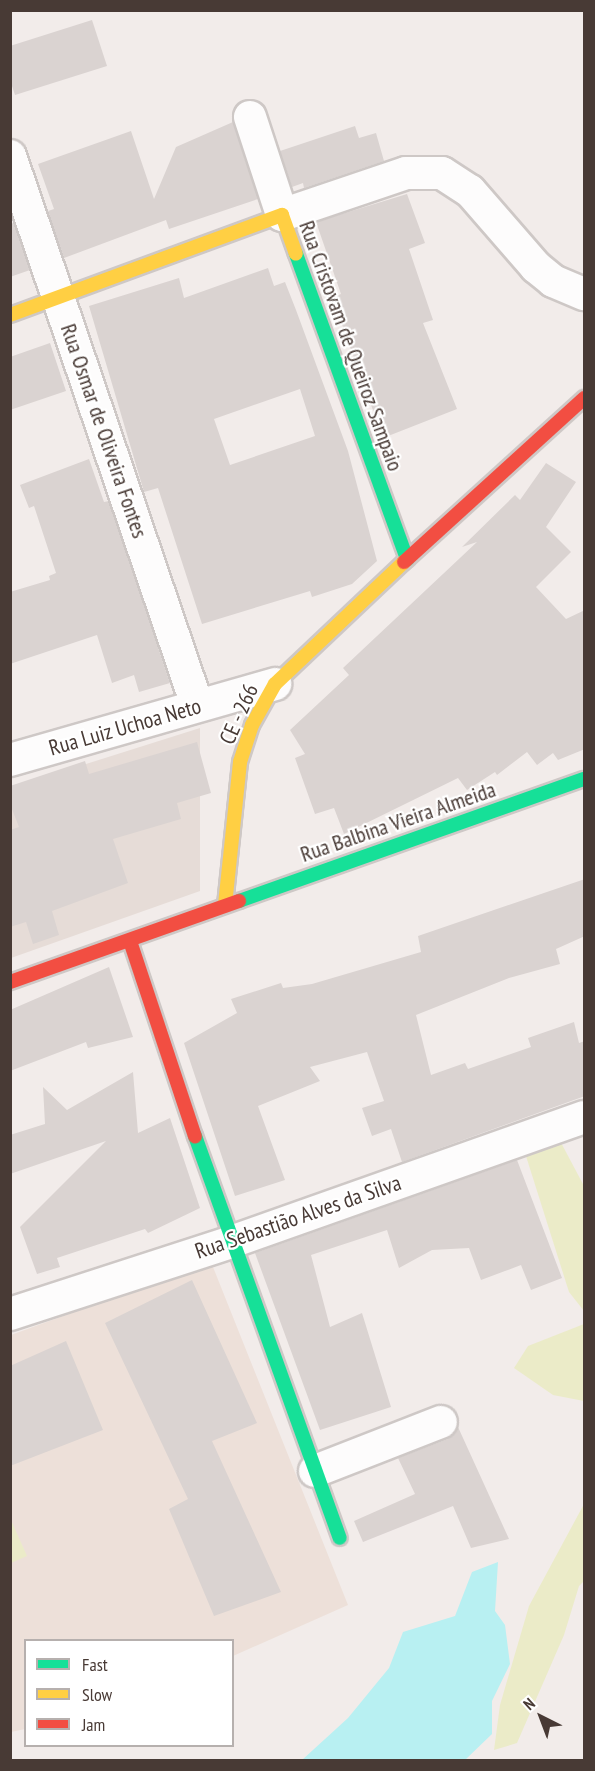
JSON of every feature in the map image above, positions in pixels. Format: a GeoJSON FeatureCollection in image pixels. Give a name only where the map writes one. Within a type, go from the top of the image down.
{"type":"FeatureCollection","features":[{"type":"Feature","properties":{"kind":"street"},"geometry":{"type":"LineString","coordinates":[[250,117],[282,214],[406,173],[442,173],[470,191],[536,267],[553,281],[585,294]]}},
{"type":"Feature","properties":{"kind":"street","name":"Rua Osmar de Oliveira Fontes"},"geometry":{"type":"LineString","coordinates":[[10,156],[198,705]]}},
{"type":"Feature","properties":{"kind":"street","name":"Rua Cristovam de Queiroz Sampaio"},"geometry":{"type":"LineString","coordinates":[[10,315],[282,214],[407,559]]}},
{"type":"Feature","properties":{"kind":"street","name":"CE - 266"},"geometry":{"type":"LineString","coordinates":[[225,905],[240,762],[252,725],[274,684],[407,559],[585,398]]}},
{"type":"Feature","properties":{"kind":"street","name":"Rua Luiz Uchoa Neto"},"geometry":{"type":"LineString","coordinates":[[10,760],[274,684]]}},
{"type":"Feature","properties":{"kind":"street","name":"Rua Balbina Vieira Almeida"},"geometry":{"type":"LineString","coordinates":[[10,982],[585,779]]}},
{"type":"Feature","properties":{"kind":"street"},"geometry":{"type":"LineString","coordinates":[[130,941],[231,1242],[340,1538]]}},
{"type":"Feature","properties":{"kind":"street","name":"Rua Sebastião Alves da Silva"},"geometry":{"type":"LineString","coordinates":[[11,1314],[231,1242],[585,1117]]}},
{"type":"Feature","properties":{"kind":"street"},"geometry":{"type":"LineString","coordinates":[[315,1471],[441,1422]]}},
{"type":"Feature","properties":{"kind":"shaded area"},"geometry":{"type":"Polygon","coordinates":[[[200,728],[200,891],[11,958],[10,788],[200,728]]]}},
{"type":"Feature","properties":{"kind":"shaded area"},"geometry":{"type":"Polygon","coordinates":[[[211,1262],[348,1605],[234,1656],[234,1639],[24,1639],[24,1729],[11,1732],[11,1335],[211,1262]]]}},
{"type":"Feature","properties":{"kind":"green space"},"geometry":{"type":"Polygon","coordinates":[[[558,1137],[584,1186],[584,1311],[569,1292],[525,1153],[558,1137]]]}},
{"type":"Feature","properties":{"kind":"green space"},"geometry":{"type":"Polygon","coordinates":[[[584,1324],[584,1401],[553,1395],[514,1368],[528,1346],[584,1324]]]}},
{"type":"Feature","properties":{"kind":"green space"},"geometry":{"type":"Polygon","coordinates":[[[584,1504],[584,1581],[579,1586],[564,1635],[517,1743],[494,1750],[500,1705],[529,1606],[584,1504]]]}},
{"type":"Feature","properties":{"kind":"green space"},"geometry":{"type":"Polygon","coordinates":[[[10,1518],[27,1556],[11,1563],[10,1563],[10,1518]]]}},
{"type":"Feature","properties":{"kind":"water"},"geometry":{"type":"Polygon","coordinates":[[[498,1562],[495,1611],[505,1625],[510,1664],[492,1701],[492,1734],[465,1760],[302,1760],[348,1718],[389,1668],[403,1632],[455,1616],[472,1572],[498,1562]]]}},
{"type":"Feature","properties":{"kind":"building"},"geometry":{"type":"Polygon","coordinates":[[[92,20],[107,66],[15,95],[10,80],[10,46],[92,20]]]}},
{"type":"Feature","properties":{"kind":"building"},"geometry":{"type":"Polygon","coordinates":[[[233,122],[258,199],[169,229],[166,220],[64,258],[48,211],[54,209],[38,164],[131,131],[154,199],[176,147],[233,122]]]}},
{"type":"Feature","properties":{"kind":"building"},"geometry":{"type":"Polygon","coordinates":[[[355,126],[359,138],[376,133],[384,161],[304,188],[303,183],[292,187],[280,151],[355,126]]]}},
{"type":"Feature","properties":{"kind":"building"},"geometry":{"type":"Polygon","coordinates":[[[407,194],[425,243],[409,249],[433,320],[423,323],[457,409],[383,438],[332,297],[341,294],[316,222],[407,194]]]}},
{"type":"Feature","properties":{"kind":"building"},"geometry":{"type":"Polygon","coordinates":[[[14,223],[30,270],[10,277],[10,224],[14,223]]]}},
{"type":"Feature","properties":{"kind":"building"},"geometry":{"type":"Polygon","coordinates":[[[268,268],[274,286],[285,282],[348,451],[377,561],[352,584],[312,597],[310,591],[202,624],[158,488],[144,492],[89,306],[179,278],[184,298],[268,268]],[[300,389],[214,419],[230,465],[315,436],[300,389]]]}},
{"type":"Feature","properties":{"kind":"building"},"geometry":{"type":"Polygon","coordinates":[[[50,343],[66,391],[10,410],[10,357],[50,343]]]}},
{"type":"Feature","properties":{"kind":"building"},"geometry":{"type":"Polygon","coordinates":[[[89,459],[104,502],[109,501],[170,683],[139,692],[134,675],[112,683],[97,635],[10,664],[10,592],[50,580],[49,576],[56,573],[34,506],[29,508],[20,485],[89,459]]]}},
{"type":"Feature","properties":{"kind":"building"},"geometry":{"type":"Polygon","coordinates":[[[546,463],[576,482],[546,527],[571,552],[536,587],[566,619],[585,610],[585,749],[558,760],[553,753],[537,765],[527,752],[497,775],[495,772],[467,790],[458,778],[344,834],[334,808],[315,814],[295,758],[305,754],[290,730],[349,675],[343,668],[477,542],[462,547],[515,495],[520,500],[546,463]]]}},
{"type":"Feature","properties":{"kind":"building"},"geometry":{"type":"Polygon","coordinates":[[[197,742],[211,793],[177,803],[181,819],[113,839],[128,883],[52,911],[59,935],[33,944],[26,922],[10,927],[10,830],[19,827],[10,804],[10,786],[85,761],[89,774],[197,742]]]}},
{"type":"Feature","properties":{"kind":"building"},"geometry":{"type":"Polygon","coordinates":[[[585,879],[585,936],[556,949],[560,964],[509,978],[416,1015],[431,1075],[465,1063],[468,1069],[531,1047],[528,1038],[574,1022],[579,1043],[585,1041],[585,1096],[402,1162],[391,1129],[372,1136],[362,1108],[384,1101],[367,1052],[310,1067],[320,1081],[258,1106],[285,1180],[235,1196],[184,1043],[237,1013],[231,999],[281,983],[283,988],[312,984],[421,952],[418,936],[585,879]]]}},
{"type":"Feature","properties":{"kind":"building"},"geometry":{"type":"Polygon","coordinates":[[[109,967],[133,1037],[88,1048],[86,1042],[10,1071],[10,1010],[109,967]]]}},
{"type":"Feature","properties":{"kind":"building"},"geometry":{"type":"Polygon","coordinates":[[[133,1072],[138,1133],[170,1118],[200,1208],[148,1233],[145,1229],[57,1258],[60,1267],[37,1274],[20,1227],[106,1141],[10,1174],[10,1135],[45,1124],[43,1087],[67,1110],[133,1072]]]}},
{"type":"Feature","properties":{"kind":"building"},"geometry":{"type":"Polygon","coordinates":[[[517,1160],[562,1278],[531,1290],[521,1265],[481,1280],[469,1248],[432,1250],[399,1268],[387,1230],[311,1255],[330,1327],[362,1313],[391,1407],[320,1430],[255,1253],[517,1160]]]}},
{"type":"Feature","properties":{"kind":"building"},"geometry":{"type":"Polygon","coordinates":[[[192,1280],[257,1423],[212,1441],[281,1592],[214,1616],[169,1509],[188,1499],[105,1323],[192,1280]]]}},
{"type":"Feature","properties":{"kind":"building"},"geometry":{"type":"Polygon","coordinates":[[[66,1341],[103,1430],[10,1466],[10,1366],[66,1341]]]}},
{"type":"Feature","properties":{"kind":"building"},"geometry":{"type":"Polygon","coordinates":[[[458,1427],[509,1539],[471,1548],[453,1506],[363,1542],[354,1521],[415,1494],[398,1458],[448,1439],[458,1427]]]}},
{"type":"Feature","properties":{"kind":"traffic: fast"},"geometry":{"type":"LineString","coordinates":[[296,254],[407,559]]}},
{"type":"Feature","properties":{"kind":"traffic: fast"},"geometry":{"type":"LineString","coordinates":[[239,901],[584,779]]}},
{"type":"Feature","properties":{"kind":"traffic: fast"},"geometry":{"type":"LineString","coordinates":[[195,1136],[340,1538]]}},
{"type":"Feature","properties":{"kind":"traffic: slow"},"geometry":{"type":"LineString","coordinates":[[10,315],[282,215],[296,254]]}},
{"type":"Feature","properties":{"kind":"traffic: slow"},"geometry":{"type":"LineString","coordinates":[[225,905],[240,762],[252,725],[275,684],[404,562]]}},
{"type":"Feature","properties":{"kind":"traffic: jam"},"geometry":{"type":"LineString","coordinates":[[404,562],[584,398]]}},
{"type":"Feature","properties":{"kind":"traffic: jam"},"geometry":{"type":"LineString","coordinates":[[10,982],[239,901]]}},
{"type":"Feature","properties":{"kind":"traffic: jam"},"geometry":{"type":"LineString","coordinates":[[130,941],[195,1136]]}}]}
